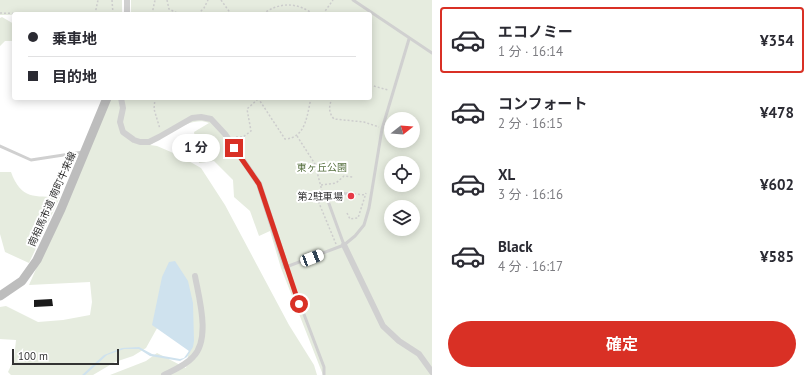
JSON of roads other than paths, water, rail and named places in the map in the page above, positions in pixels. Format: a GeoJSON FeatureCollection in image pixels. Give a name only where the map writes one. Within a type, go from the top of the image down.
{"type":"FeatureCollection","features":[{"type":"Feature","properties":{"kind":"street"},"geometry":{"type":"LineString","coordinates":[[127,0],[127,12]]}},
{"type":"Feature","properties":{"kind":"street","name":"南相馬市道 南町牛来線"},"geometry":{"type":"LineString","coordinates":[[0,296],[18,286],[34,266],[61,209],[106,100]]}},
{"type":"Feature","properties":{"kind":"street"},"geometry":{"type":"LineString","coordinates":[[121,100],[123,108],[120,122],[123,132],[134,140],[140,142],[149,142],[192,118],[201,117],[211,119],[226,136],[259,184],[286,267]]}},
{"type":"Feature","properties":{"kind":"street"},"geometry":{"type":"LineString","coordinates":[[344,244],[383,326],[399,341],[419,354],[432,372]]}},
{"type":"Feature","properties":{"kind":"street"},"geometry":{"type":"LineString","coordinates":[[164,375],[190,360],[199,349],[202,333],[201,311],[195,276]]}},
{"type":"Feature","properties":{"kind":"lane"},"geometry":{"type":"LineString","coordinates":[[353,0],[370,12]]}},
{"type":"Feature","properties":{"kind":"lane"},"geometry":{"type":"LineString","coordinates":[[372,13],[432,53]]}},
{"type":"Feature","properties":{"kind":"lane"},"geometry":{"type":"LineString","coordinates":[[324,375],[324,367],[286,267],[337,248],[355,236],[364,225],[368,217],[382,129],[409,39]]}},
{"type":"Feature","properties":{"kind":"lane"},"geometry":{"type":"LineString","coordinates":[[0,146],[31,160],[85,152]]}},
{"type":"Feature","properties":{"kind":"lane"},"geometry":{"type":"LineString","coordinates":[[344,244],[328,201],[335,193],[350,194]]}},
{"type":"Feature","properties":{"kind":"water"},"geometry":{"type":"Polygon","coordinates":[[[175,261],[188,281],[193,303],[194,341],[193,347],[187,357],[180,361],[150,356],[139,349],[124,349],[107,355],[85,375],[82,375],[104,355],[122,348],[139,347],[152,354],[180,359],[184,358],[189,351],[152,325],[162,277],[169,262],[175,261]]]}},
{"type":"Feature","properties":{"kind":"place","name":"第2駐車場"},"geometry":{"type":"Point","coordinates":[351,196]}},
{"type":"Feature","properties":{"kind":"park label","name":"東ヶ丘公園"},"geometry":{"type":"Point","coordinates":[322,167]}}]}
